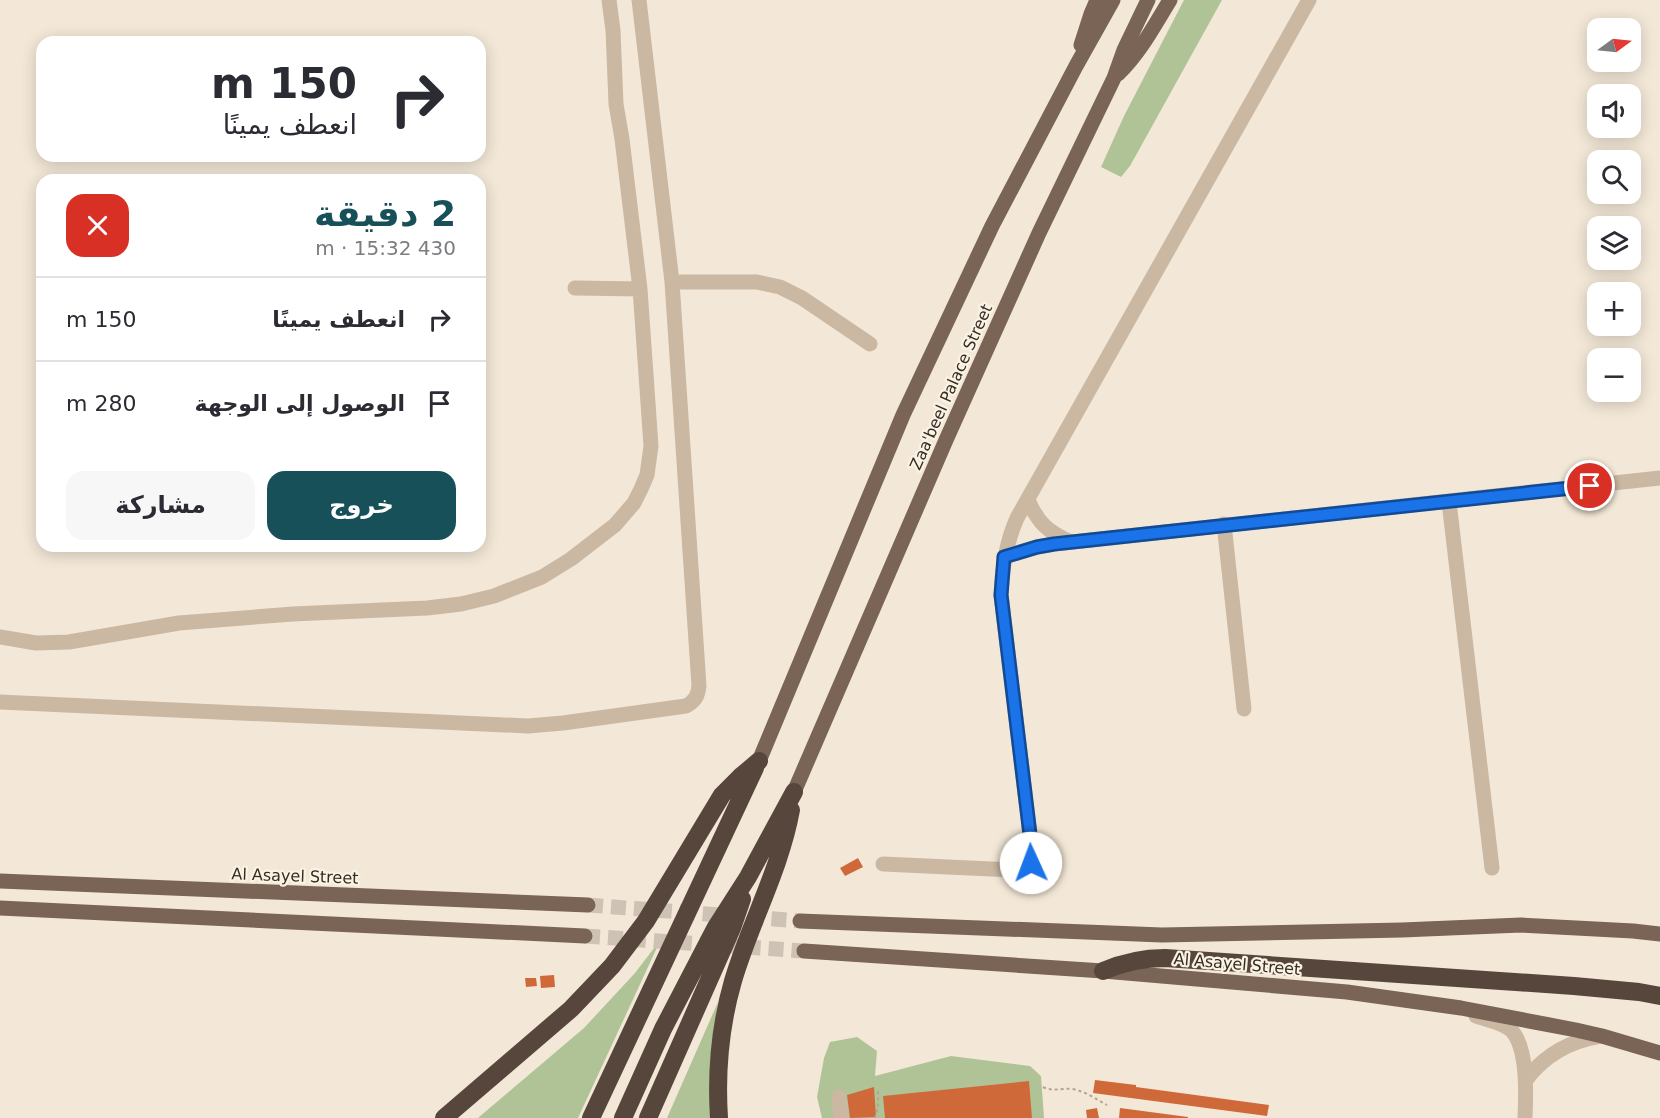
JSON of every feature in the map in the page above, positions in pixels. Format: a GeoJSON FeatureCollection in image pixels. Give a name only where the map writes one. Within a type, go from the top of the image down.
{"type":"FeatureCollection","features":[{"type":"Feature","properties":{"kind":"highway"},"geometry":{"type":"LineString","coordinates":[[444,1118],[549,1029],[612,966],[646,921],[722,795],[759,761]]}},
{"type":"Feature","properties":{"kind":"highway"},"geometry":{"type":"LineString","coordinates":[[591,1118],[759,761]]}},
{"type":"Feature","properties":{"kind":"highway"},"geometry":{"type":"LineString","coordinates":[[622,1118],[663,1029],[698,961],[716,927],[748,877],[794,792]]}},
{"type":"Feature","properties":{"kind":"highway"},"geometry":{"type":"LineString","coordinates":[[719,1118],[718,1053],[724,1016],[733,980],[780,856],[794,792]]}},
{"type":"Feature","properties":{"kind":"highway"},"geometry":{"type":"LineString","coordinates":[[648,1118],[732,928],[748,877]]}},
{"type":"Feature","properties":{"kind":"highway"},"geometry":{"type":"LineString","coordinates":[[1103,971],[1143,958],[1165,958],[1574,986],[1660,996]]}},
{"type":"Feature","properties":{"kind":"main road"},"geometry":{"type":"LineString","coordinates":[[1076,66],[1085,31],[1097,0]]}},
{"type":"Feature","properties":{"kind":"main road","name":"Zaa'beel Palace Street"},"geometry":{"type":"LineString","coordinates":[[759,761],[903,415],[992,226],[1113,0]]}},
{"type":"Feature","properties":{"kind":"main road","name":"Zaa'beel Palace Street"},"geometry":{"type":"LineString","coordinates":[[794,792],[951,429],[1039,233],[1114,78],[1124,50],[1148,0]]}},
{"type":"Feature","properties":{"kind":"main road"},"geometry":{"type":"LineString","coordinates":[[1114,78],[1145,42],[1170,0]]}},
{"type":"Feature","properties":{"kind":"main road","name":"Al Asayel Street"},"geometry":{"type":"LineString","coordinates":[[0,881],[588,905]]}},
{"type":"Feature","properties":{"kind":"main road"},"geometry":{"type":"LineString","coordinates":[[0,908],[585,936]]}},
{"type":"Feature","properties":{"kind":"main road","name":"Al Asayel Street"},"geometry":{"type":"LineString","coordinates":[[800,921],[1162,934],[1402,930],[1521,925],[1660,934]]}},
{"type":"Feature","properties":{"kind":"main road","name":"Al Asayel Street"},"geometry":{"type":"LineString","coordinates":[[804,951],[1103,971],[1347,992],[1461,1008],[1602,1035],[1660,1053]]}},
{"type":"Feature","properties":{"kind":"street"},"geometry":{"type":"LineString","coordinates":[[0,637],[36,643],[61,642],[179,623],[294,614],[444,607],[494,596],[549,573],[615,525],[634,502],[647,476],[651,446],[640,289],[622,139],[615,104],[613,30],[609,0]]}},
{"type":"Feature","properties":{"kind":"street"},"geometry":{"type":"LineString","coordinates":[[0,702],[528,726],[686,706],[692,703],[699,686],[672,282],[639,0]]}},
{"type":"Feature","properties":{"kind":"street"},"geometry":{"type":"LineString","coordinates":[[883,864],[1013,870],[1027,867],[1031,863],[1032,851],[1001,595],[1004,557],[1013,527],[1310,0]]}},
{"type":"Feature","properties":{"kind":"street"},"geometry":{"type":"LineString","coordinates":[[672,282],[757,282],[780,287],[802,298],[870,344]]}},
{"type":"Feature","properties":{"kind":"street"},"geometry":{"type":"LineString","coordinates":[[575,288],[640,289]]}},
{"type":"Feature","properties":{"kind":"street"},"geometry":{"type":"LineString","coordinates":[[1004,557],[1037,547],[1071,542],[1660,478]]}},
{"type":"Feature","properties":{"kind":"street"},"geometry":{"type":"LineString","coordinates":[[1028,500],[1034,514],[1044,527],[1071,542]]}},
{"type":"Feature","properties":{"kind":"street"},"geometry":{"type":"LineString","coordinates":[[1449,502],[1492,868]]}},
{"type":"Feature","properties":{"kind":"street"},"geometry":{"type":"LineString","coordinates":[[1224,524],[1244,709]]}},
{"type":"Feature","properties":{"kind":"street"},"geometry":{"type":"LineString","coordinates":[[1461,1008],[1475,1016],[1501,1024],[1513,1033],[1519,1046],[1526,1080],[1525,1118]]}},
{"type":"Feature","properties":{"kind":"street"},"geometry":{"type":"LineString","coordinates":[[1526,1080],[1535,1068],[1559,1049],[1602,1035]]}},
{"type":"Feature","properties":{"kind":"street"},"geometry":{"type":"LineString","coordinates":[[839,1097],[841,1118]]}},
{"type":"Feature","properties":{"kind":"path"},"geometry":{"type":"LineString","coordinates":[[1043,1087],[1053,1090],[1080,1091],[1107,1105]]}},
{"type":"Feature","properties":{"kind":"path"},"geometry":{"type":"LineString","coordinates":[[875,1118],[878,1107],[878,1090]]}},
{"type":"Feature","properties":{"kind":"green space"},"geometry":{"type":"Polygon","coordinates":[[[1184,0],[1222,0],[1130,166],[1121,177],[1101,167],[1124,116],[1184,0]]]}},
{"type":"Feature","properties":{"kind":"green space"},"geometry":{"type":"Polygon","coordinates":[[[661,939],[578,1118],[478,1118],[584,1028],[635,973],[661,939]]]}},
{"type":"Feature","properties":{"kind":"green space"},"geometry":{"type":"Polygon","coordinates":[[[718,1002],[711,1054],[713,1118],[667,1118],[718,1002]]]}},
{"type":"Feature","properties":{"kind":"green space"},"geometry":{"type":"Polygon","coordinates":[[[857,1037],[877,1051],[875,1076],[951,1056],[1030,1066],[1041,1076],[1044,1118],[822,1118],[817,1097],[824,1058],[830,1042],[857,1037]]]}},
{"type":"Feature","properties":{"kind":"building"},"geometry":{"type":"Polygon","coordinates":[[[858,858],[863,867],[845,876],[840,868],[858,858]]]}},
{"type":"Feature","properties":{"kind":"building"},"geometry":{"type":"Polygon","coordinates":[[[554,975],[555,987],[541,988],[540,976],[554,975]]]}},
{"type":"Feature","properties":{"kind":"building"},"geometry":{"type":"Polygon","coordinates":[[[525,978],[536,978],[537,986],[526,987],[525,978]]]}},
{"type":"Feature","properties":{"kind":"building"},"geometry":{"type":"Polygon","coordinates":[[[1095,1080],[1269,1105],[1267,1116],[1093,1093],[1095,1080]]]}},
{"type":"Feature","properties":{"kind":"building"},"geometry":{"type":"Polygon","coordinates":[[[1029,1081],[1032,1118],[885,1118],[883,1096],[1029,1081]]]}},
{"type":"Feature","properties":{"kind":"building"},"geometry":{"type":"Polygon","coordinates":[[[874,1087],[876,1117],[850,1118],[847,1095],[874,1087]]]}},
{"type":"Feature","properties":{"kind":"building"},"geometry":{"type":"Polygon","coordinates":[[[1097,1108],[1099,1118],[1087,1118],[1086,1110],[1097,1108]]]}},
{"type":"Feature","properties":{"kind":"building"},"geometry":{"type":"Polygon","coordinates":[[[1120,1108],[1188,1117],[1188,1118],[1119,1118],[1120,1108]]]}},
{"type":"Feature","properties":{"kind":"tunnel"},"geometry":{"type":"LineString","coordinates":[[588,905],[800,921]]}},
{"type":"Feature","properties":{"kind":"tunnel"},"geometry":{"type":"LineString","coordinates":[[585,936],[804,951]]}},
{"type":"Feature","properties":{"kind":"route"},"geometry":{"type":"LineString","coordinates":[[1031,863],[1032,851],[1001,595],[1004,557],[1054,544],[1590,486]]}}]}
